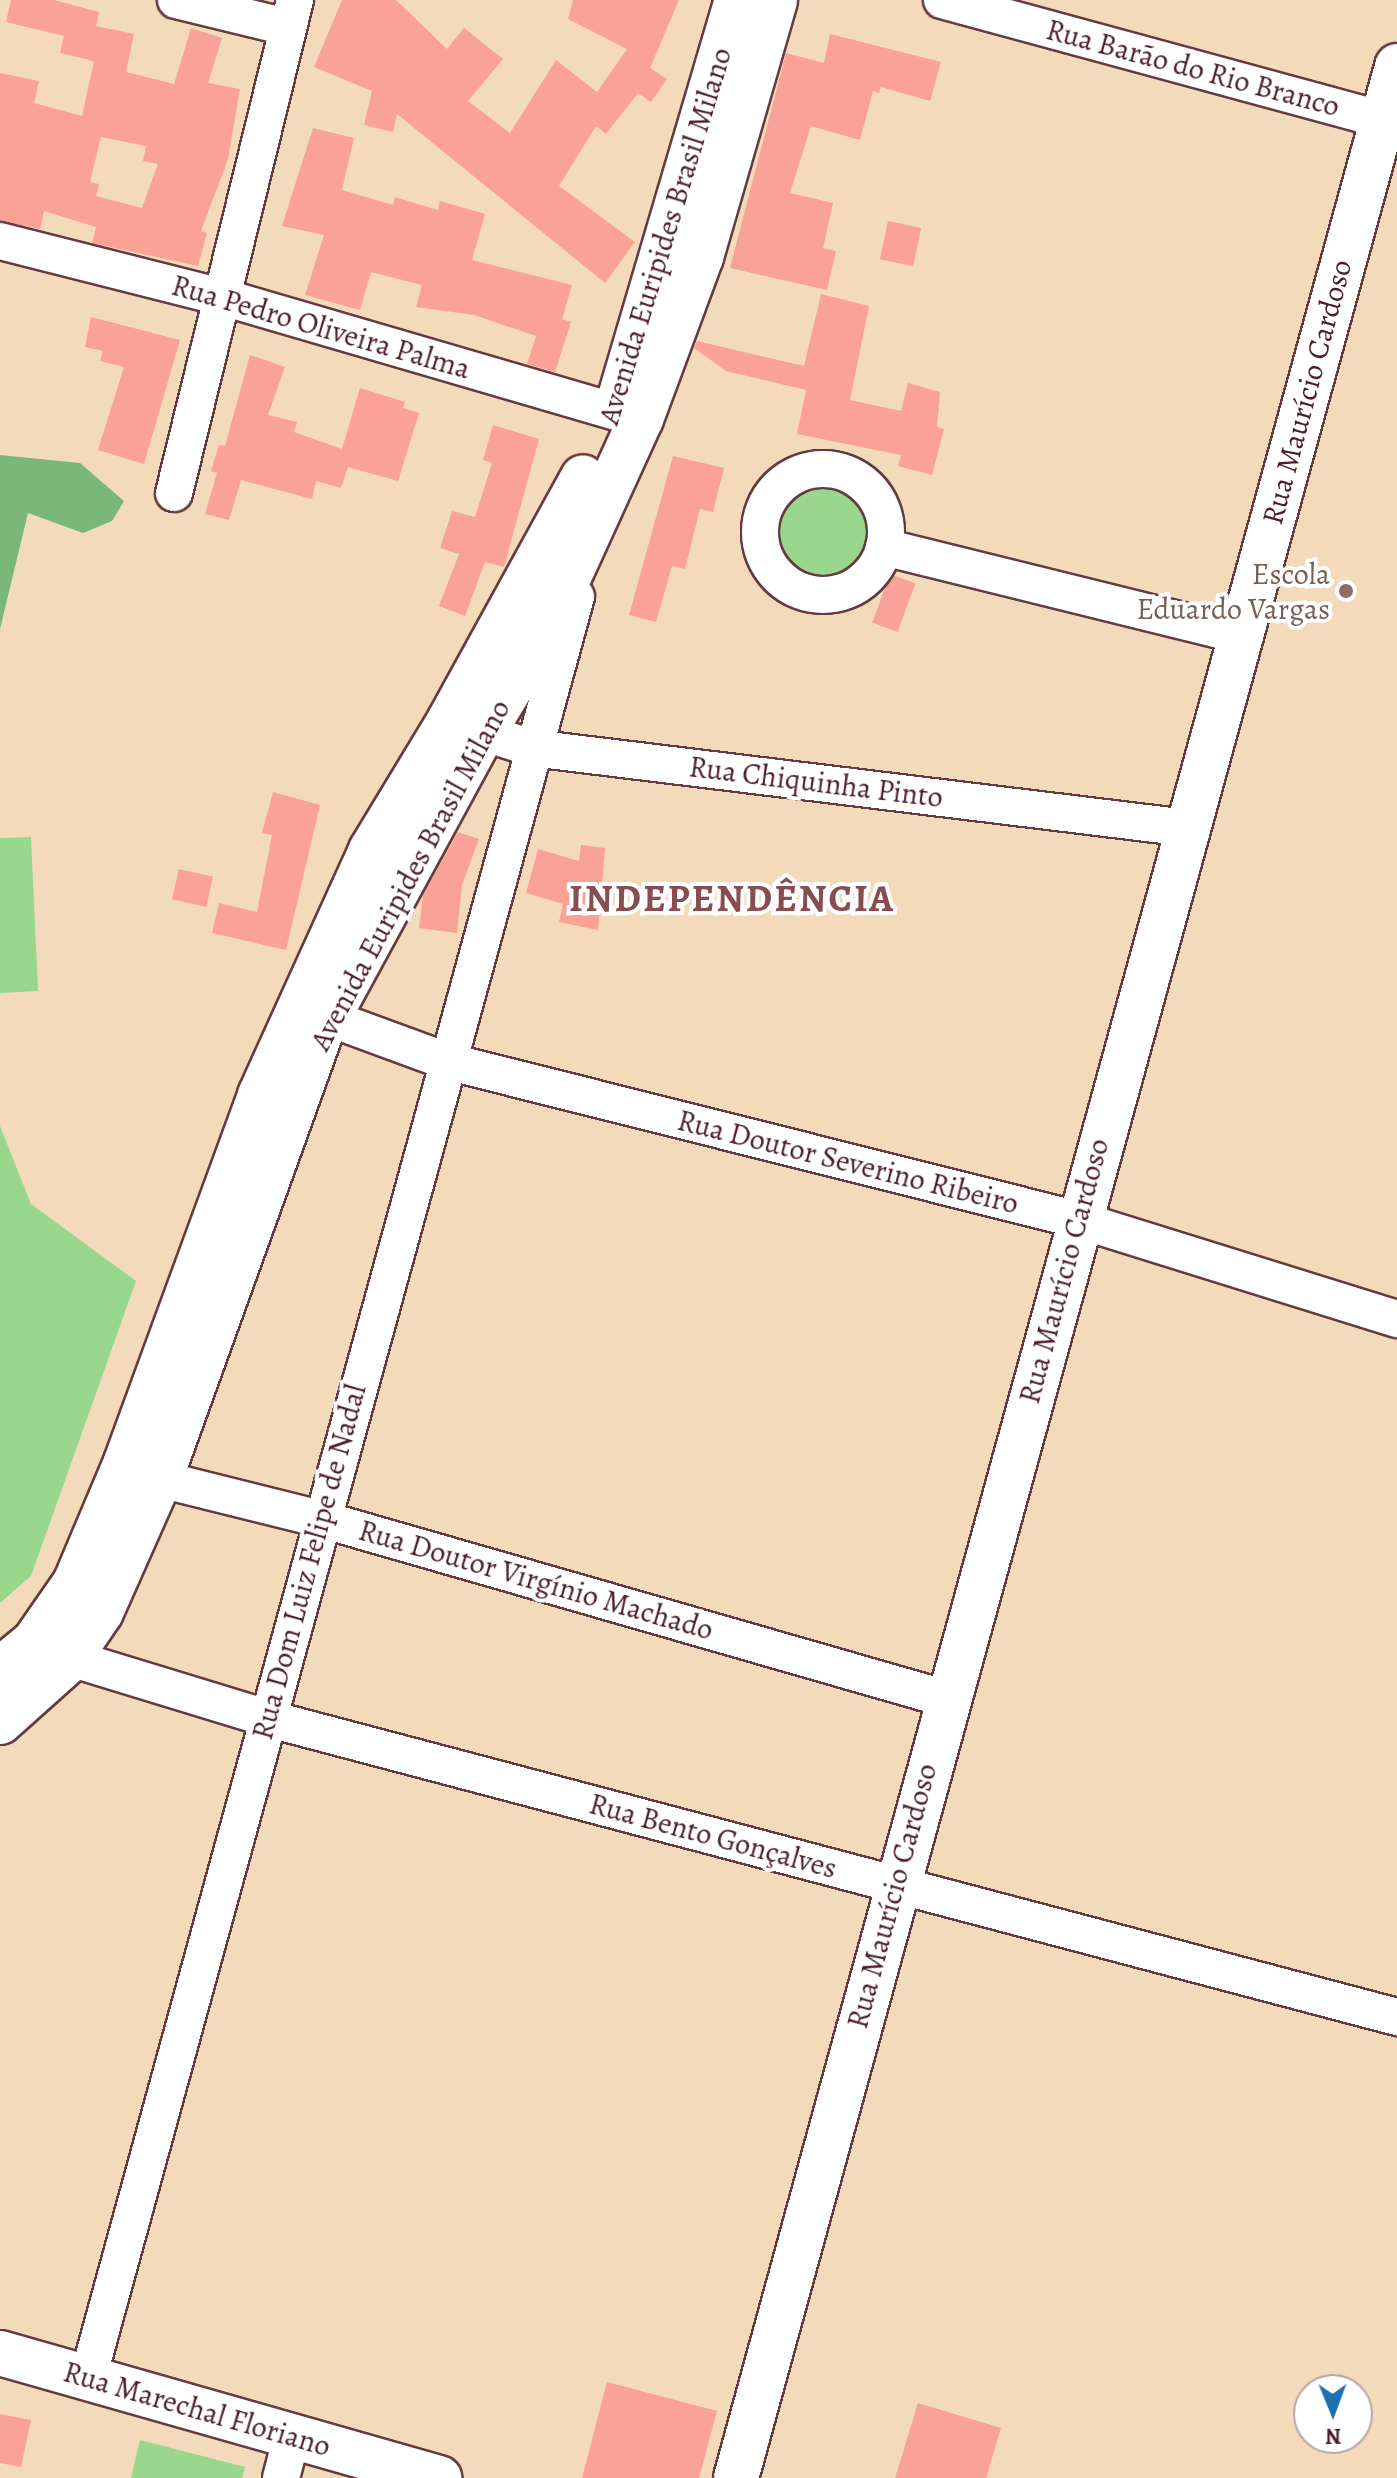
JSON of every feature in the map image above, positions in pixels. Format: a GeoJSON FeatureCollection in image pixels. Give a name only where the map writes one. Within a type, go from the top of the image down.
{"type":"FeatureCollection","features":[{"type":"Feature","properties":{"kind":"main road","name":"Avenida Euripides Brasil Milano"},"geometry":{"type":"LineString","coordinates":[[0,1722],[51,1652],[101,1612],[143,1471],[314,1012],[466,728],[609,486],[737,0]]}},
{"type":"Feature","properties":{"kind":"main road","name":"Avenida Euripides Brasil Milano"},"geometry":{"type":"LineString","coordinates":[[526,624],[628,416],[701,257],[775,0]]}},
{"type":"Feature","properties":{"kind":"main road","name":"Rua Maurício Cardoso"},"geometry":{"type":"LineString","coordinates":[[736,2478],[895,1884],[1240,635],[1390,122],[1397,66]]}},
{"type":"Feature","properties":{"kind":"main road","name":"Avenida Euripides Brasil Milano"},"geometry":{"type":"LineString","coordinates":[[0,1670],[51,1652]]}},
{"type":"Feature","properties":{"kind":"main road","name":"Rua Marechal Floriano"},"geometry":{"type":"LineString","coordinates":[[0,2353],[440,2478]]}},
{"type":"Feature","properties":{"kind":"street"},"geometry":{"type":"LineString","coordinates":[[174,493],[226,298],[291,14],[176,0]]}},
{"type":"Feature","properties":{"kind":"street","name":"Rua Barão do Rio Branco"},"geometry":{"type":"LineString","coordinates":[[942,0],[1390,122]]}},
{"type":"Feature","properties":{"kind":"street","name":"Rua Pedro Oliveira Palma"},"geometry":{"type":"LineString","coordinates":[[0,241],[226,298],[628,416]]}},
{"type":"Feature","properties":{"kind":"street","name":"Rua Dom Luiz Felipe de Nadal"},"geometry":{"type":"LineString","coordinates":[[88,2378],[532,748],[609,486]]}},
{"type":"Feature","properties":{"kind":"street"},"geometry":{"type":"LineString","coordinates":[[884,547],[1240,635]]}},
{"type":"Feature","properties":{"kind":"street","name":"Rua Dom Luiz Felipe de Nadal"},"geometry":{"type":"LineString","coordinates":[[526,624],[532,748]]}},
{"type":"Feature","properties":{"kind":"street","name":"Rua Chiquinha Pinto"},"geometry":{"type":"LineString","coordinates":[[466,728],[532,748],[1187,828]]}},
{"type":"Feature","properties":{"kind":"street","name":"Rua Doutor Severino Ribeiro"},"geometry":{"type":"LineString","coordinates":[[314,1012],[446,1061],[1079,1220],[1397,1319]]}},
{"type":"Feature","properties":{"kind":"street","name":"Rua Doutor Virgínio Machado"},"geometry":{"type":"LineString","coordinates":[[143,1471],[947,1699]]}},
{"type":"Feature","properties":{"kind":"street","name":"Rua Bento Gonçalves"},"geometry":{"type":"LineString","coordinates":[[51,1652],[266,1718],[1397,2017]]}},
{"type":"Feature","properties":{"kind":"street"},"geometry":{"type":"LineString","coordinates":[[281,2478],[292,2436]]}},
{"type":"Feature","properties":{"kind":"green space"},"geometry":{"type":"Polygon","coordinates":[[[0,455],[80,463],[124,501],[112,521],[83,533],[28,513],[0,629],[0,455]]]}},
{"type":"Feature","properties":{"kind":"green space"},"geometry":{"type":"Polygon","coordinates":[[[822,488],[839,492],[854,502],[864,517],[868,534],[864,551],[854,566],[839,576],[822,580],[805,576],[790,566],[780,551],[776,534],[780,517],[790,502],[805,492],[822,488]]]}},
{"type":"Feature","properties":{"kind":"green space"},"geometry":{"type":"Polygon","coordinates":[[[31,837],[38,991],[0,993],[0,838],[31,837]]]}},
{"type":"Feature","properties":{"kind":"green space"},"geometry":{"type":"Polygon","coordinates":[[[0,1126],[31,1204],[136,1281],[31,1576],[0,1603],[0,1126]]]}},
{"type":"Feature","properties":{"kind":"green space"},"geometry":{"type":"Polygon","coordinates":[[[140,2440],[245,2467],[242,2478],[131,2478],[140,2440]]]}},
{"type":"Feature","properties":{"kind":"building"},"geometry":{"type":"Polygon","coordinates":[[[11,0],[54,0],[99,12],[96,26],[134,34],[126,72],[174,84],[191,28],[222,38],[208,83],[240,89],[228,159],[201,231],[207,233],[198,266],[92,243],[96,227],[44,211],[40,229],[0,221],[0,73],[39,81],[34,103],[82,116],[94,61],[60,53],[64,36],[6,22],[11,0]],[[101,137],[90,182],[99,184],[96,196],[142,208],[158,164],[143,161],[146,146],[101,137]]]}},
{"type":"Feature","properties":{"kind":"building"},"geometry":{"type":"Polygon","coordinates":[[[342,0],[396,0],[447,49],[464,28],[503,59],[468,101],[510,133],[556,60],[597,92],[627,49],[568,19],[573,0],[679,0],[650,68],[667,79],[651,102],[638,93],[606,134],[596,126],[559,186],[635,242],[605,283],[397,114],[393,132],[364,125],[372,91],[314,67],[342,0]]]}},
{"type":"Feature","properties":{"kind":"building"},"geometry":{"type":"Polygon","coordinates":[[[830,34],[941,62],[930,101],[881,87],[879,93],[873,91],[860,140],[811,126],[790,193],[833,203],[823,248],[836,251],[827,290],[730,268],[786,53],[824,63],[830,34]]]}},
{"type":"Feature","properties":{"kind":"building"},"geometry":{"type":"Polygon","coordinates":[[[313,128],[354,138],[342,190],[393,205],[395,197],[438,210],[440,201],[485,214],[472,260],[572,285],[562,319],[571,322],[555,372],[527,364],[536,336],[474,315],[416,307],[422,285],[371,272],[360,310],[305,295],[324,235],[282,226],[313,128]]]}},
{"type":"Feature","properties":{"kind":"building"},"geometry":{"type":"Polygon","coordinates":[[[888,221],[921,228],[913,266],[880,259],[888,221]]]}},
{"type":"Feature","properties":{"kind":"building"},"geometry":{"type":"Polygon","coordinates":[[[821,294],[869,306],[850,400],[901,411],[908,383],[940,392],[937,427],[944,429],[932,475],[898,466],[901,455],[797,434],[806,390],[726,371],[694,348],[697,341],[804,366],[821,294]]]}},
{"type":"Feature","properties":{"kind":"building"},"geometry":{"type":"Polygon","coordinates":[[[91,317],[180,340],[144,464],[98,450],[124,367],[100,361],[103,351],[85,347],[91,317]]]}},
{"type":"Feature","properties":{"kind":"building"},"geometry":{"type":"Polygon","coordinates":[[[250,355],[285,367],[268,415],[297,422],[294,432],[342,449],[360,388],[405,402],[403,408],[419,413],[398,481],[348,467],[341,488],[316,481],[312,499],[241,480],[229,520],[205,514],[217,473],[211,471],[219,445],[225,446],[250,355]]]}},
{"type":"Feature","properties":{"kind":"building"},"geometry":{"type":"Polygon","coordinates":[[[493,425],[539,439],[504,567],[485,562],[465,616],[439,606],[459,554],[440,548],[452,511],[475,517],[492,463],[483,460],[493,425]]]}},
{"type":"Feature","properties":{"kind":"building"},"geometry":{"type":"Polygon","coordinates":[[[673,456],[724,468],[713,512],[700,509],[685,569],[672,566],[656,622],[629,615],[673,456]]]}},
{"type":"Feature","properties":{"kind":"building"},"geometry":{"type":"Polygon","coordinates":[[[890,574],[915,583],[898,632],[872,623],[890,574]]]}},
{"type":"Feature","properties":{"kind":"building"},"geometry":{"type":"Polygon","coordinates":[[[273,792],[320,805],[286,950],[212,933],[219,903],[257,912],[272,835],[262,833],[273,792]]]}},
{"type":"Feature","properties":{"kind":"building"},"geometry":{"type":"Polygon","coordinates":[[[458,832],[479,839],[462,885],[457,933],[419,928],[423,895],[458,832]]]}},
{"type":"Feature","properties":{"kind":"building"},"geometry":{"type":"Polygon","coordinates":[[[581,845],[605,848],[598,930],[559,922],[563,904],[526,893],[538,849],[579,861],[581,845]]]}},
{"type":"Feature","properties":{"kind":"building"},"geometry":{"type":"Polygon","coordinates":[[[179,869],[213,877],[206,907],[172,899],[179,869]]]}},
{"type":"Feature","properties":{"kind":"building"},"geometry":{"type":"Polygon","coordinates":[[[607,2382],[717,2411],[699,2478],[582,2478],[607,2382]]]}},
{"type":"Feature","properties":{"kind":"building"},"geometry":{"type":"Polygon","coordinates":[[[918,2403],[1001,2428],[986,2478],[895,2478],[918,2403]]]}},
{"type":"Feature","properties":{"kind":"building"},"geometry":{"type":"Polygon","coordinates":[[[0,2414],[31,2420],[21,2467],[0,2463],[0,2414]]]}},
{"type":"Feature","properties":{"kind":"place","name":"Escola Eduardo Vargas"},"geometry":{"type":"Point","coordinates":[1346,591]}},
{"type":"Feature","properties":{"kind":"district","name":"INDEPENDÊNCIA"},"geometry":{"type":"Point","coordinates":[732,899]}}]}
